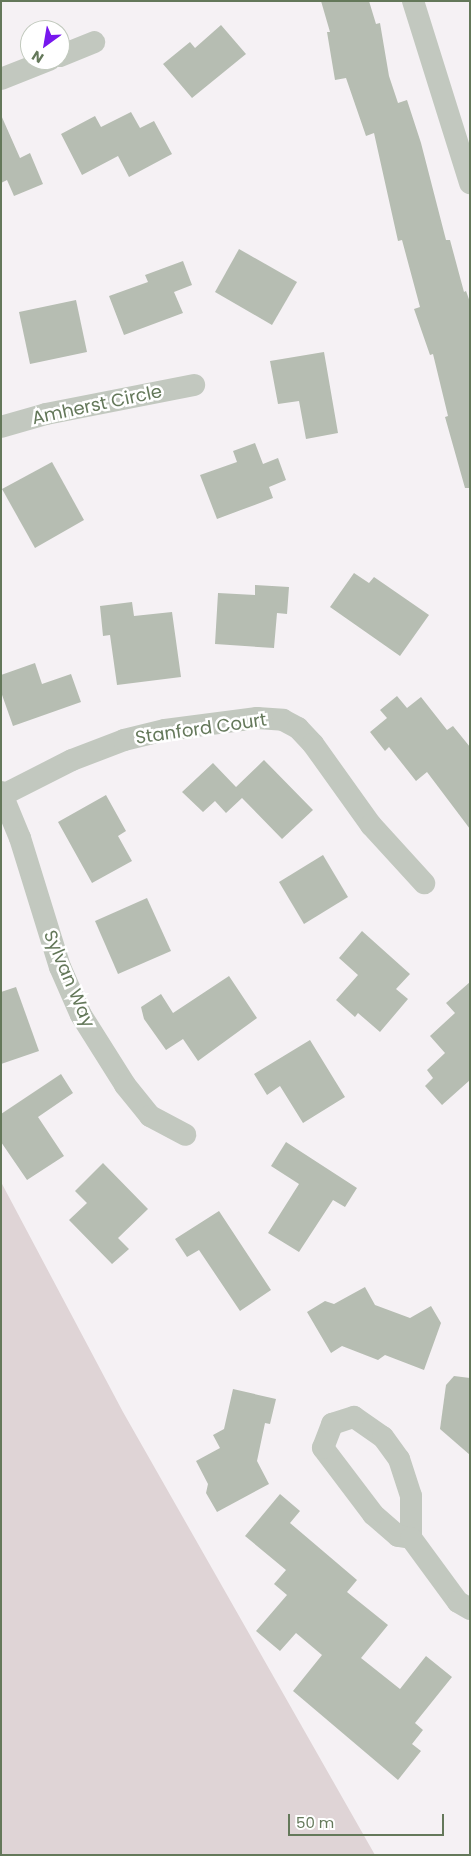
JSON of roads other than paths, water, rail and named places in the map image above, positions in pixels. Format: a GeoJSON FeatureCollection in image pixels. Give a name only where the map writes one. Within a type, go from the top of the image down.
{"type":"FeatureCollection","features":[{"type":"Feature","properties":{"kind":"street"},"geometry":{"type":"LineString","coordinates":[[413,1],[470,182]]}},
{"type":"Feature","properties":{"kind":"street"},"geometry":{"type":"LineString","coordinates":[[70,52],[94,42]]}},
{"type":"Feature","properties":{"kind":"street"},"geometry":{"type":"LineString","coordinates":[[1,79],[24,70]]}},
{"type":"Feature","properties":{"kind":"street","name":"Amherst Circle"},"geometry":{"type":"LineString","coordinates":[[1,427],[46,414],[194,385]]}},
{"type":"Feature","properties":{"kind":"street","name":"Stanford Court"},"geometry":{"type":"LineString","coordinates":[[2,793],[72,760],[124,740],[165,730],[258,718],[283,720],[298,728],[313,744],[371,825],[424,883]]}},
{"type":"Feature","properties":{"kind":"street","name":"Sylvan Way"},"geometry":{"type":"LineString","coordinates":[[2,793],[20,838],[60,967],[81,1015],[125,1085],[150,1116],[185,1135]]}},
{"type":"Feature","properties":{"kind":"street"},"geometry":{"type":"LineString","coordinates":[[411,1538],[398,1536],[386,1528],[331,1461],[323,1448],[332,1424],[354,1417],[368,1424],[399,1459],[412,1496],[411,1538],[458,1602],[470,1609]]}}]}
